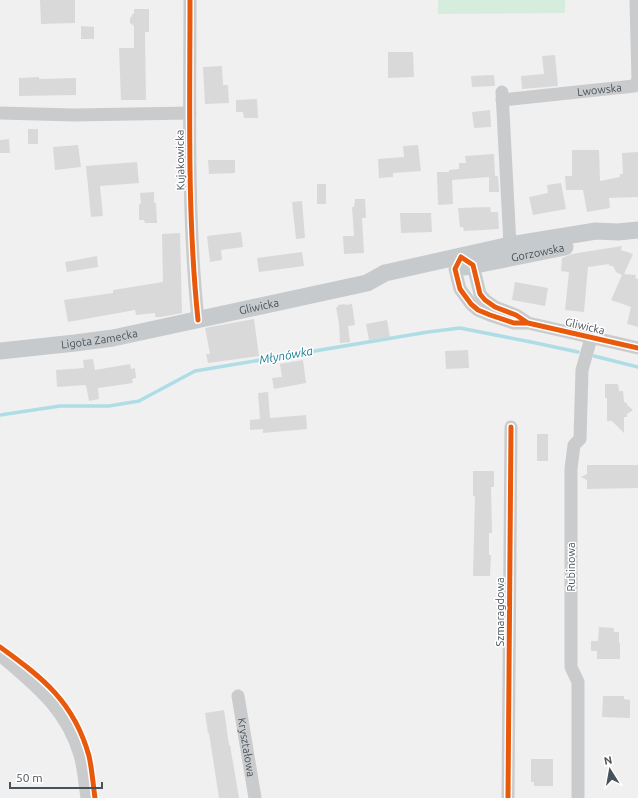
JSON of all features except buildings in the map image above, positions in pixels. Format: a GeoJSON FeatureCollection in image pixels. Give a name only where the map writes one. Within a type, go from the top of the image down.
{"type":"FeatureCollection","features":[{"type":"Feature","properties":{"kind":"main road","name":"Gorzowska"},"geometry":{"type":"LineString","coordinates":[[463,264],[596,231],[618,232],[638,230]]}},
{"type":"Feature","properties":{"kind":"main road","name":"Gliwicka"},"geometry":{"type":"LineString","coordinates":[[198,320],[367,283],[388,284],[463,264]]}},
{"type":"Feature","properties":{"kind":"main road","name":"Ligota Zamecka"},"geometry":{"type":"LineString","coordinates":[[0,351],[42,348],[105,339],[198,320]]}},
{"type":"Feature","properties":{"kind":"street","name":"Kujakowicka"},"geometry":{"type":"LineString","coordinates":[[190,0],[192,251],[198,320]]}},
{"type":"Feature","properties":{"kind":"street","name":"Lwowska"},"geometry":{"type":"LineString","coordinates":[[511,251],[502,96],[634,86],[638,80],[636,0]]}},
{"type":"Feature","properties":{"kind":"street"},"geometry":{"type":"LineString","coordinates":[[0,113],[74,116],[190,113]]}},
{"type":"Feature","properties":{"kind":"street","name":"Gliwicka"},"geometry":{"type":"LineString","coordinates":[[463,264],[460,289],[471,304],[478,310],[514,323],[528,323],[638,348]]}},
{"type":"Feature","properties":{"kind":"street","name":"Gliwicka"},"geometry":{"type":"LineString","coordinates":[[463,264],[485,300],[495,307],[516,315],[528,323]]}},
{"type":"Feature","properties":{"kind":"street","name":"Rubinowa"},"geometry":{"type":"LineString","coordinates":[[578,798],[578,682],[571,667],[571,477],[574,445],[580,439],[582,370],[592,338]]}},
{"type":"Feature","properties":{"kind":"street","name":"Szmaragdowa"},"geometry":{"type":"LineString","coordinates":[[508,798],[511,427]]}},
{"type":"Feature","properties":{"kind":"street"},"geometry":{"type":"LineString","coordinates":[[0,655],[41,691],[59,711],[72,735],[80,755],[87,798]]}},
{"type":"Feature","properties":{"kind":"street","name":"Kryształowa"},"geometry":{"type":"LineString","coordinates":[[238,696],[255,798]]}},
{"type":"Feature","properties":{"kind":"green space"},"geometry":{"type":"Polygon","coordinates":[[[438,0],[565,0],[565,13],[438,14],[438,0]]]}},
{"type":"Feature","properties":{"kind":"waterway","name":"Młynówka"},"geometry":{"type":"LineString","coordinates":[[0,415],[60,406],[109,406],[139,401],[195,371],[460,328],[578,352]]}},
{"type":"Feature","properties":{"kind":"waterway","name":"Młynówka"},"geometry":{"type":"LineString","coordinates":[[594,356],[638,367]]}},
{"type":"Feature","properties":{"kind":"cycle path"},"geometry":{"type":"LineString","coordinates":[[190,0],[191,200],[194,280],[198,320]]}},
{"type":"Feature","properties":{"kind":"cycle path"},"geometry":{"type":"LineString","coordinates":[[528,323],[516,315],[495,307],[485,300],[480,294],[473,265],[461,257],[455,269],[460,289],[471,304],[478,310],[514,323],[528,323],[638,348]]}},
{"type":"Feature","properties":{"kind":"cycle path"},"geometry":{"type":"LineString","coordinates":[[508,798],[511,427]]}},
{"type":"Feature","properties":{"kind":"cycle path"},"geometry":{"type":"LineString","coordinates":[[0,647],[43,681],[66,706],[83,737],[89,756],[95,798]]}}]}
